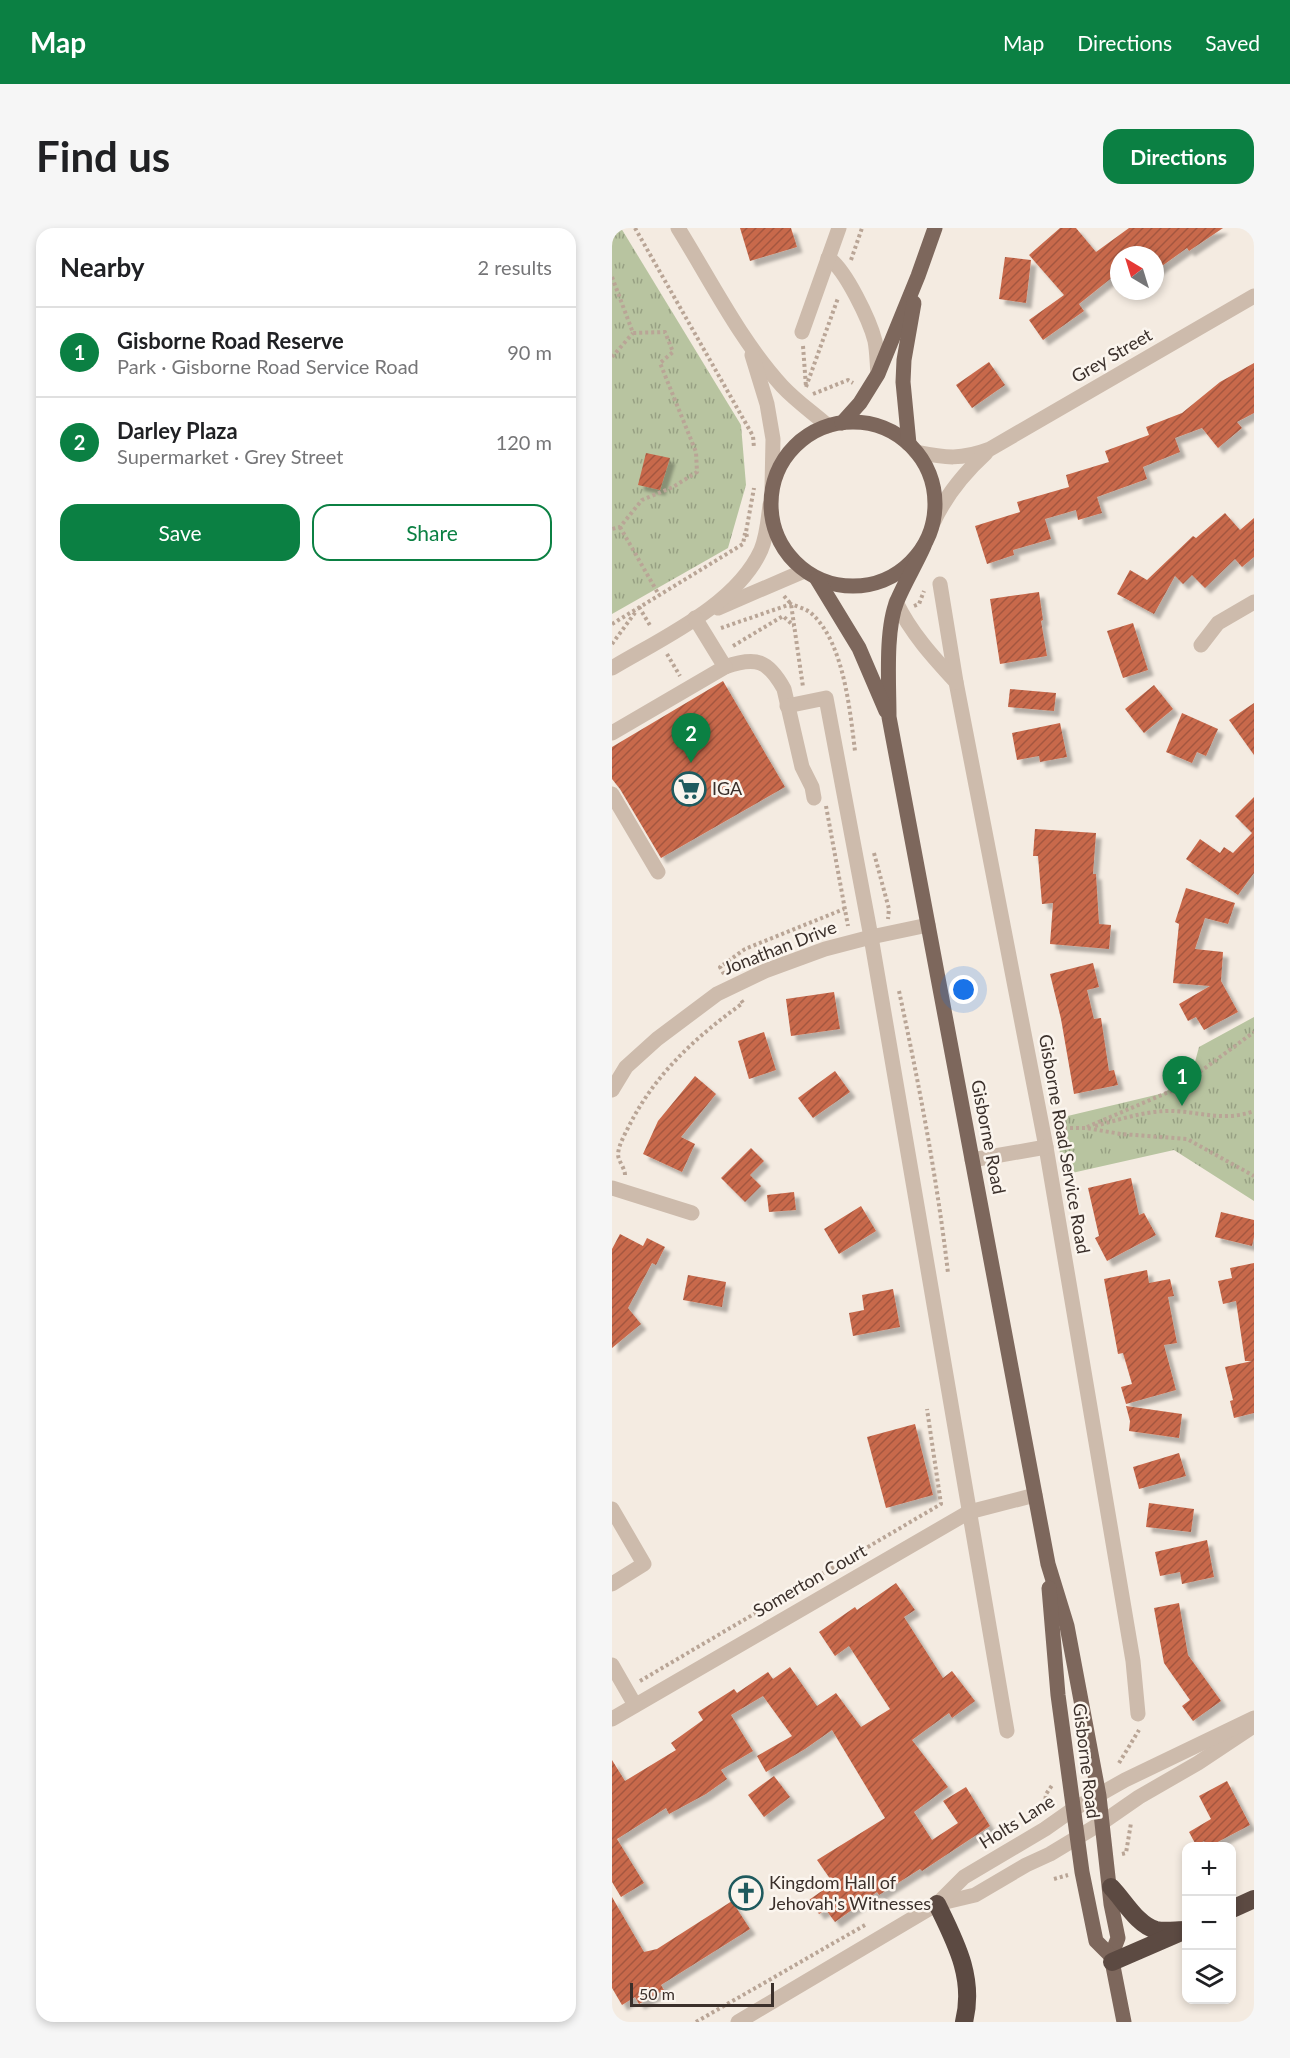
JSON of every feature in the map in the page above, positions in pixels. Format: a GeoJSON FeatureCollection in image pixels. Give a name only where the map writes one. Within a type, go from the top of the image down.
{"type":"FeatureCollection","features":[{"type":"Feature","properties":{"kind":"highway"},"geometry":{"type":"LineString","coordinates":[[1111,1887],[1149,1927],[1156,1930],[1182,1930]]}},
{"type":"Feature","properties":{"kind":"highway"},"geometry":{"type":"LineString","coordinates":[[1236,1907],[1254,1899]]}},
{"type":"Feature","properties":{"kind":"highway"},"geometry":{"type":"LineString","coordinates":[[937,1904],[958,1946],[964,1965],[968,1986],[964,2022]]}},
{"type":"Feature","properties":{"kind":"highway"},"geometry":{"type":"LineString","coordinates":[[1112,1959],[1182,1932]]}},
{"type":"Feature","properties":{"kind":"main road"},"geometry":{"type":"LineString","coordinates":[[835,424],[867,423],[889,430],[913,448],[927,467],[933,485],[935,504],[933,523],[924,546],[908,565],[888,579],[865,586],[840,586],[810,575],[786,553],[774,531],[770,505],[772,488],[779,467],[791,449],[808,435],[835,424],[860,404],[878,374],[935,228]]}},
{"type":"Feature","properties":{"kind":"main road"},"geometry":{"type":"LineString","coordinates":[[913,448],[903,382],[904,360],[918,276]]}},
{"type":"Feature","properties":{"kind":"main road","name":"Gisborne Road"},"geometry":{"type":"LineString","coordinates":[[924,546],[898,606],[891,629],[889,717],[1048,1564],[1058,1695],[1077,1839],[1096,1941],[1112,1959]]}},
{"type":"Feature","properties":{"kind":"main road","name":"Gisborne Road"},"geometry":{"type":"LineString","coordinates":[[810,575],[859,648],[889,717]]}},
{"type":"Feature","properties":{"kind":"main road","name":"Gisborne Road"},"geometry":{"type":"LineString","coordinates":[[1048,1564],[1067,1626],[1099,1796],[1111,1887],[1111,1904],[1118,1938],[1112,1959],[1124,2022]]}},
{"type":"Feature","properties":{"kind":"street"},"geometry":{"type":"LineString","coordinates":[[678,228],[750,346],[781,385],[798,402],[835,424]]}},
{"type":"Feature","properties":{"kind":"street"},"geometry":{"type":"LineString","coordinates":[[802,332],[839,228]]}},
{"type":"Feature","properties":{"kind":"street"},"geometry":{"type":"LineString","coordinates":[[828,258],[834,262],[845,277],[876,343],[878,374]]}},
{"type":"Feature","properties":{"kind":"street","name":"Grey Street"},"geometry":{"type":"LineString","coordinates":[[913,448],[950,458],[971,456],[990,449],[1254,296]]}},
{"type":"Feature","properties":{"kind":"street"},"geometry":{"type":"LineString","coordinates":[[750,346],[767,404],[771,430],[772,488]]}},
{"type":"Feature","properties":{"kind":"street","name":"Grey Street"},"geometry":{"type":"LineString","coordinates":[[933,523],[944,499],[959,480],[990,449]]}},
{"type":"Feature","properties":{"kind":"street"},"geometry":{"type":"LineString","coordinates":[[612,668],[723,599],[749,570],[761,550],[767,532],[770,505]]}},
{"type":"Feature","properties":{"kind":"street"},"geometry":{"type":"LineString","coordinates":[[695,618],[810,575]]}},
{"type":"Feature","properties":{"kind":"street","name":"Gisborne Road Service Road"},"geometry":{"type":"LineString","coordinates":[[934,583],[956,682],[1046,1147],[1133,1661],[1138,1714]]}},
{"type":"Feature","properties":{"kind":"street"},"geometry":{"type":"LineString","coordinates":[[1201,645],[1218,623],[1254,602]]}},
{"type":"Feature","properties":{"kind":"street"},"geometry":{"type":"LineString","coordinates":[[898,606],[919,640],[956,682]]}},
{"type":"Feature","properties":{"kind":"street"},"geometry":{"type":"LineString","coordinates":[[695,618],[725,667]]}},
{"type":"Feature","properties":{"kind":"street"},"geometry":{"type":"LineString","coordinates":[[612,733],[725,667],[742,660],[761,662],[778,678],[784,689],[802,767],[813,787],[814,798]]}},
{"type":"Feature","properties":{"kind":"street"},"geometry":{"type":"LineString","coordinates":[[788,706],[826,698],[871,937],[1006,1731]]}},
{"type":"Feature","properties":{"kind":"street"},"geometry":{"type":"LineString","coordinates":[[612,794],[658,872]]}},
{"type":"Feature","properties":{"kind":"street","name":"Jonathan Drive"},"geometry":{"type":"LineString","coordinates":[[612,1089],[626,1068],[657,1039],[717,994],[732,986],[765,971],[825,950],[928,925]]}},
{"type":"Feature","properties":{"kind":"street"},"geometry":{"type":"LineString","coordinates":[[972,1160],[1046,1147]]}},
{"type":"Feature","properties":{"kind":"street"},"geometry":{"type":"LineString","coordinates":[[616,1190],[692,1213]]}},
{"type":"Feature","properties":{"kind":"street","name":"Somerton Court"},"geometry":{"type":"LineString","coordinates":[[612,1719],[969,1512],[1035,1495]]}},
{"type":"Feature","properties":{"kind":"street"},"geometry":{"type":"LineString","coordinates":[[612,1509],[644,1564],[612,1584]]}},
{"type":"Feature","properties":{"kind":"street"},"geometry":{"type":"LineString","coordinates":[[612,1665],[635,1705]]}},
{"type":"Feature","properties":{"kind":"street","name":"Holts Lane"},"geometry":{"type":"LineString","coordinates":[[738,2022],[937,1904],[964,1877],[1045,1829],[1072,1810],[1125,1780],[1254,1718]]}},
{"type":"Feature","properties":{"kind":"street","name":"Holts Lane"},"geometry":{"type":"LineString","coordinates":[[937,1904],[975,1895],[1077,1839],[1254,1725]]}},
{"type":"Feature","properties":{"kind":"path"},"geometry":{"type":"LineString","coordinates":[[635,228],[753,435]]}},
{"type":"Feature","properties":{"kind":"path"},"geometry":{"type":"LineString","coordinates":[[802,332],[806,388],[862,228]]}},
{"type":"Feature","properties":{"kind":"path"},"geometry":{"type":"LineString","coordinates":[[612,277],[633,333]]}},
{"type":"Feature","properties":{"kind":"path"},"geometry":{"type":"LineString","coordinates":[[612,357],[633,333],[665,332],[673,352],[660,363],[696,452],[697,472],[673,487],[642,501],[620,527],[612,529]]}},
{"type":"Feature","properties":{"kind":"path"},"geometry":{"type":"LineString","coordinates":[[807,397],[848,380],[867,392]]}},
{"type":"Feature","properties":{"kind":"path"},"geometry":{"type":"LineString","coordinates":[[620,527],[659,595]]}},
{"type":"Feature","properties":{"kind":"path"},"geometry":{"type":"LineString","coordinates":[[612,624],[743,544],[746,532]]}},
{"type":"Feature","properties":{"kind":"path"},"geometry":{"type":"LineString","coordinates":[[898,606],[919,604],[934,583]]}},
{"type":"Feature","properties":{"kind":"path"},"geometry":{"type":"LineString","coordinates":[[695,618],[723,628],[791,604]]}},
{"type":"Feature","properties":{"kind":"path"},"geometry":{"type":"LineString","coordinates":[[612,645],[639,607]]}},
{"type":"Feature","properties":{"kind":"path"},"geometry":{"type":"LineString","coordinates":[[616,1190],[626,1173],[618,1156],[621,1142],[639,1107],[660,1078],[689,1045],[743,1003],[720,966],[745,949],[844,909]]}},
{"type":"Feature","properties":{"kind":"path"},"geometry":{"type":"LineString","coordinates":[[1086,1128],[1178,1088],[1254,1032]]}},
{"type":"Feature","properties":{"kind":"path"},"geometry":{"type":"LineString","coordinates":[[1086,1128],[1148,1112],[1167,1111],[1225,1117],[1254,1111]]}},
{"type":"Feature","properties":{"kind":"path"},"geometry":{"type":"LineString","coordinates":[[1041,1127],[1086,1128],[1120,1134],[1187,1139],[1254,1176]]}},
{"type":"Feature","properties":{"kind":"path"},"geometry":{"type":"LineString","coordinates":[[626,1689],[942,1504],[927,1408]]}},
{"type":"Feature","properties":{"kind":"path"},"geometry":{"type":"LineString","coordinates":[[1119,1763],[1139,1731],[1138,1714]]}},
{"type":"Feature","properties":{"kind":"green space"},"geometry":{"type":"Polygon","coordinates":[[[612,228],[621,228],[741,425],[746,485],[728,548],[612,614],[612,228]]]}},
{"type":"Feature","properties":{"kind":"green space"},"geometry":{"type":"Polygon","coordinates":[[[1254,1017],[1254,1201],[1174,1150],[1063,1175],[1055,1119],[1164,1093],[1192,1073],[1199,1047],[1254,1017]]]}},
{"type":"Feature","properties":{"kind":"building"},"geometry":{"type":"Polygon","coordinates":[[[740,228],[791,228],[797,247],[750,261],[740,228]]]}},
{"type":"Feature","properties":{"kind":"building"},"geometry":{"type":"Polygon","coordinates":[[[1060,228],[1076,228],[1096,252],[1129,228],[1223,228],[1189,251],[1187,248],[1164,265],[1164,246],[1110,246],[1110,279],[1079,304],[1084,311],[1043,340],[1029,320],[1064,295],[1029,255],[1060,228]]]}},
{"type":"Feature","properties":{"kind":"building"},"geometry":{"type":"Polygon","coordinates":[[[1005,257],[1031,260],[1026,303],[999,299],[1005,257]]]}},
{"type":"Feature","properties":{"kind":"building"},"geometry":{"type":"Polygon","coordinates":[[[989,362],[1005,385],[972,408],[956,385],[989,362]]]}},
{"type":"Feature","properties":{"kind":"building"},"geometry":{"type":"Polygon","coordinates":[[[1254,363],[1254,413],[1237,422],[1242,428],[1218,448],[1202,428],[1175,438],[1180,452],[1143,467],[1147,479],[1097,497],[1102,513],[1078,520],[1076,510],[1045,519],[1051,539],[1013,550],[1014,555],[987,564],[975,526],[1020,512],[1017,502],[1069,487],[1066,475],[1109,462],[1105,451],[1149,435],[1146,427],[1182,413],[1220,382],[1254,363]]]}},
{"type":"Feature","properties":{"kind":"building"},"geometry":{"type":"Polygon","coordinates":[[[646,453],[670,458],[660,490],[638,485],[646,453]]]}},
{"type":"Feature","properties":{"kind":"building"},"geometry":{"type":"Polygon","coordinates":[[[1225,513],[1240,530],[1254,518],[1254,557],[1242,567],[1235,559],[1205,588],[1192,575],[1183,584],[1175,576],[1154,614],[1117,594],[1130,570],[1147,580],[1193,536],[1196,538],[1225,513]]]}},
{"type":"Feature","properties":{"kind":"building"},"geometry":{"type":"Polygon","coordinates":[[[1039,592],[1047,656],[1000,664],[990,599],[1039,592]]]}},
{"type":"Feature","properties":{"kind":"building"},"geometry":{"type":"Polygon","coordinates":[[[1133,623],[1148,670],[1123,678],[1107,631],[1133,623]]]}},
{"type":"Feature","properties":{"kind":"building"},"geometry":{"type":"Polygon","coordinates":[[[723,681],[785,787],[661,858],[612,779],[612,747],[723,681]]]}},
{"type":"Feature","properties":{"kind":"building"},"geometry":{"type":"Polygon","coordinates":[[[1154,685],[1173,709],[1144,733],[1125,709],[1154,685]]]}},
{"type":"Feature","properties":{"kind":"building"},"geometry":{"type":"Polygon","coordinates":[[[1010,689],[1056,693],[1054,711],[1008,707],[1010,689]]]}},
{"type":"Feature","properties":{"kind":"building"},"geometry":{"type":"Polygon","coordinates":[[[1254,703],[1254,755],[1229,720],[1254,703]]]}},
{"type":"Feature","properties":{"kind":"building"},"geometry":{"type":"Polygon","coordinates":[[[1182,713],[1218,729],[1206,756],[1197,752],[1192,763],[1166,752],[1182,713]]]}},
{"type":"Feature","properties":{"kind":"building"},"geometry":{"type":"Polygon","coordinates":[[[1060,723],[1067,757],[1040,762],[1039,756],[1017,760],[1012,733],[1060,723]]]}},
{"type":"Feature","properties":{"kind":"building"},"geometry":{"type":"Polygon","coordinates":[[[1254,797],[1254,873],[1238,895],[1186,859],[1200,839],[1220,853],[1224,847],[1233,853],[1252,833],[1235,816],[1254,797]]]}},
{"type":"Feature","properties":{"kind":"building"},"geometry":{"type":"Polygon","coordinates":[[[1035,829],[1096,833],[1093,874],[1096,874],[1099,924],[1111,925],[1109,949],[1050,944],[1053,903],[1042,904],[1038,856],[1033,856],[1035,829]]]}},
{"type":"Feature","properties":{"kind":"building"},"geometry":{"type":"Polygon","coordinates":[[[1186,888],[1235,903],[1228,924],[1205,918],[1195,949],[1223,952],[1221,981],[1238,1012],[1204,1030],[1196,1017],[1188,1021],[1179,1004],[1210,986],[1173,983],[1179,924],[1175,922],[1186,888]]]}},
{"type":"Feature","properties":{"kind":"building"},"geometry":{"type":"Polygon","coordinates":[[[1093,963],[1099,987],[1087,990],[1094,1019],[1101,1018],[1109,1071],[1114,1070],[1118,1085],[1074,1094],[1061,1019],[1050,974],[1093,963]]]}},
{"type":"Feature","properties":{"kind":"building"},"geometry":{"type":"Polygon","coordinates":[[[834,992],[840,1029],[791,1036],[786,999],[834,992]]]}},
{"type":"Feature","properties":{"kind":"building"},"geometry":{"type":"Polygon","coordinates":[[[764,1032],[776,1070],[749,1079],[738,1041],[764,1032]]]}},
{"type":"Feature","properties":{"kind":"building"},"geometry":{"type":"Polygon","coordinates":[[[835,1071],[850,1092],[813,1118],[798,1098],[835,1071]]]}},
{"type":"Feature","properties":{"kind":"building"},"geometry":{"type":"Polygon","coordinates":[[[695,1076],[716,1094],[681,1137],[695,1144],[682,1172],[643,1154],[658,1121],[695,1076]]]}},
{"type":"Feature","properties":{"kind":"building"},"geometry":{"type":"Polygon","coordinates":[[[751,1148],[764,1161],[750,1175],[761,1186],[745,1202],[721,1178],[751,1148]]]}},
{"type":"Feature","properties":{"kind":"building"},"geometry":{"type":"Polygon","coordinates":[[[1131,1178],[1139,1215],[1144,1213],[1156,1235],[1107,1261],[1095,1238],[1099,1236],[1088,1188],[1131,1178]]]}},
{"type":"Feature","properties":{"kind":"building"},"geometry":{"type":"Polygon","coordinates":[[[794,1192],[796,1210],[769,1212],[767,1195],[794,1192]]]}},
{"type":"Feature","properties":{"kind":"building"},"geometry":{"type":"Polygon","coordinates":[[[861,1206],[876,1231],[839,1254],[824,1229],[861,1206]]]}},
{"type":"Feature","properties":{"kind":"building"},"geometry":{"type":"Polygon","coordinates":[[[1221,1212],[1254,1220],[1252,1246],[1215,1237],[1221,1212]]]}},
{"type":"Feature","properties":{"kind":"building"},"geometry":{"type":"Polygon","coordinates":[[[620,1234],[643,1246],[647,1238],[665,1247],[656,1265],[652,1263],[628,1308],[641,1324],[612,1348],[612,1249],[620,1234]]]}},
{"type":"Feature","properties":{"kind":"building"},"geometry":{"type":"Polygon","coordinates":[[[1254,1263],[1254,1413],[1234,1418],[1230,1401],[1233,1400],[1225,1367],[1252,1361],[1245,1361],[1236,1301],[1223,1304],[1218,1281],[1232,1278],[1230,1268],[1254,1263]]]}},
{"type":"Feature","properties":{"kind":"building"},"geometry":{"type":"Polygon","coordinates":[[[1147,1270],[1149,1283],[1170,1279],[1174,1296],[1168,1297],[1177,1343],[1164,1345],[1176,1390],[1126,1404],[1121,1387],[1132,1384],[1123,1353],[1118,1354],[1104,1279],[1147,1270]]]}},
{"type":"Feature","properties":{"kind":"building"},"geometry":{"type":"Polygon","coordinates":[[[688,1275],[726,1282],[722,1307],[683,1300],[688,1275]]]}},
{"type":"Feature","properties":{"kind":"building"},"geometry":{"type":"Polygon","coordinates":[[[893,1289],[900,1327],[853,1336],[849,1313],[864,1310],[862,1295],[893,1289]]]}},
{"type":"Feature","properties":{"kind":"building"},"geometry":{"type":"Polygon","coordinates":[[[1126,1406],[1182,1414],[1179,1438],[1129,1431],[1130,1421],[1126,1406]]]}},
{"type":"Feature","properties":{"kind":"building"},"geometry":{"type":"Polygon","coordinates":[[[915,1424],[933,1495],[886,1508],[867,1437],[915,1424]]]}},
{"type":"Feature","properties":{"kind":"building"},"geometry":{"type":"Polygon","coordinates":[[[1179,1453],[1186,1476],[1139,1489],[1133,1467],[1179,1453]]]}},
{"type":"Feature","properties":{"kind":"building"},"geometry":{"type":"Polygon","coordinates":[[[1149,1503],[1194,1509],[1191,1532],[1146,1527],[1149,1503]]]}},
{"type":"Feature","properties":{"kind":"building"},"geometry":{"type":"Polygon","coordinates":[[[1207,1540],[1214,1577],[1182,1584],[1180,1572],[1160,1576],[1155,1552],[1207,1540]]]}},
{"type":"Feature","properties":{"kind":"building"},"geometry":{"type":"Polygon","coordinates":[[[896,1583],[915,1610],[904,1617],[943,1678],[952,1671],[975,1701],[952,1718],[949,1713],[912,1740],[948,1787],[914,1812],[932,1840],[958,1823],[943,1801],[966,1787],[990,1826],[922,1871],[920,1869],[879,1895],[877,1892],[835,1922],[826,1910],[819,1914],[809,1900],[833,1883],[817,1860],[885,1818],[832,1730],[766,1772],[757,1756],[792,1736],[763,1696],[731,1715],[753,1751],[721,1770],[727,1779],[706,1794],[669,1814],[666,1808],[617,1839],[644,1883],[621,1897],[612,1882],[612,1760],[625,1781],[676,1750],[671,1743],[703,1720],[698,1712],[734,1689],[737,1693],[768,1672],[773,1679],[790,1667],[817,1706],[836,1693],[861,1727],[890,1709],[849,1646],[835,1656],[819,1632],[855,1607],[857,1610],[896,1583]]]}},
{"type":"Feature","properties":{"kind":"building"},"geometry":{"type":"Polygon","coordinates":[[[1179,1603],[1188,1655],[1221,1701],[1193,1721],[1182,1706],[1190,1700],[1164,1663],[1154,1608],[1179,1603]]]}},
{"type":"Feature","properties":{"kind":"building"},"geometry":{"type":"Polygon","coordinates":[[[774,1776],[790,1797],[764,1817],[748,1795],[774,1776]]]}},
{"type":"Feature","properties":{"kind":"building"},"geometry":{"type":"Polygon","coordinates":[[[1227,1781],[1250,1825],[1218,1842],[1194,1842],[1189,1832],[1211,1819],[1199,1796],[1227,1781]]]}},
{"type":"Feature","properties":{"kind":"building"},"geometry":{"type":"Polygon","coordinates":[[[612,1897],[644,1952],[657,1949],[732,1901],[750,1929],[661,1985],[664,1990],[639,2004],[635,1997],[622,2005],[612,1988],[612,1897]]]}},
{"type":"Feature","properties":{"kind":"place","name":"Darley Plaza"},"geometry":{"type":"Point","coordinates":[691,763]}},
{"type":"Feature","properties":{"kind":"place","name":"IGA"},"geometry":{"type":"Point","coordinates":[689,789]}},
{"type":"Feature","properties":{"kind":"place","name":"Gisborne Road Reserve"},"geometry":{"type":"Point","coordinates":[1182,1106]}},
{"type":"Feature","properties":{"kind":"place","name":"Kingdom Hall of Jehovah's Witnesses"},"geometry":{"type":"Point","coordinates":[746,1893]}}]}
